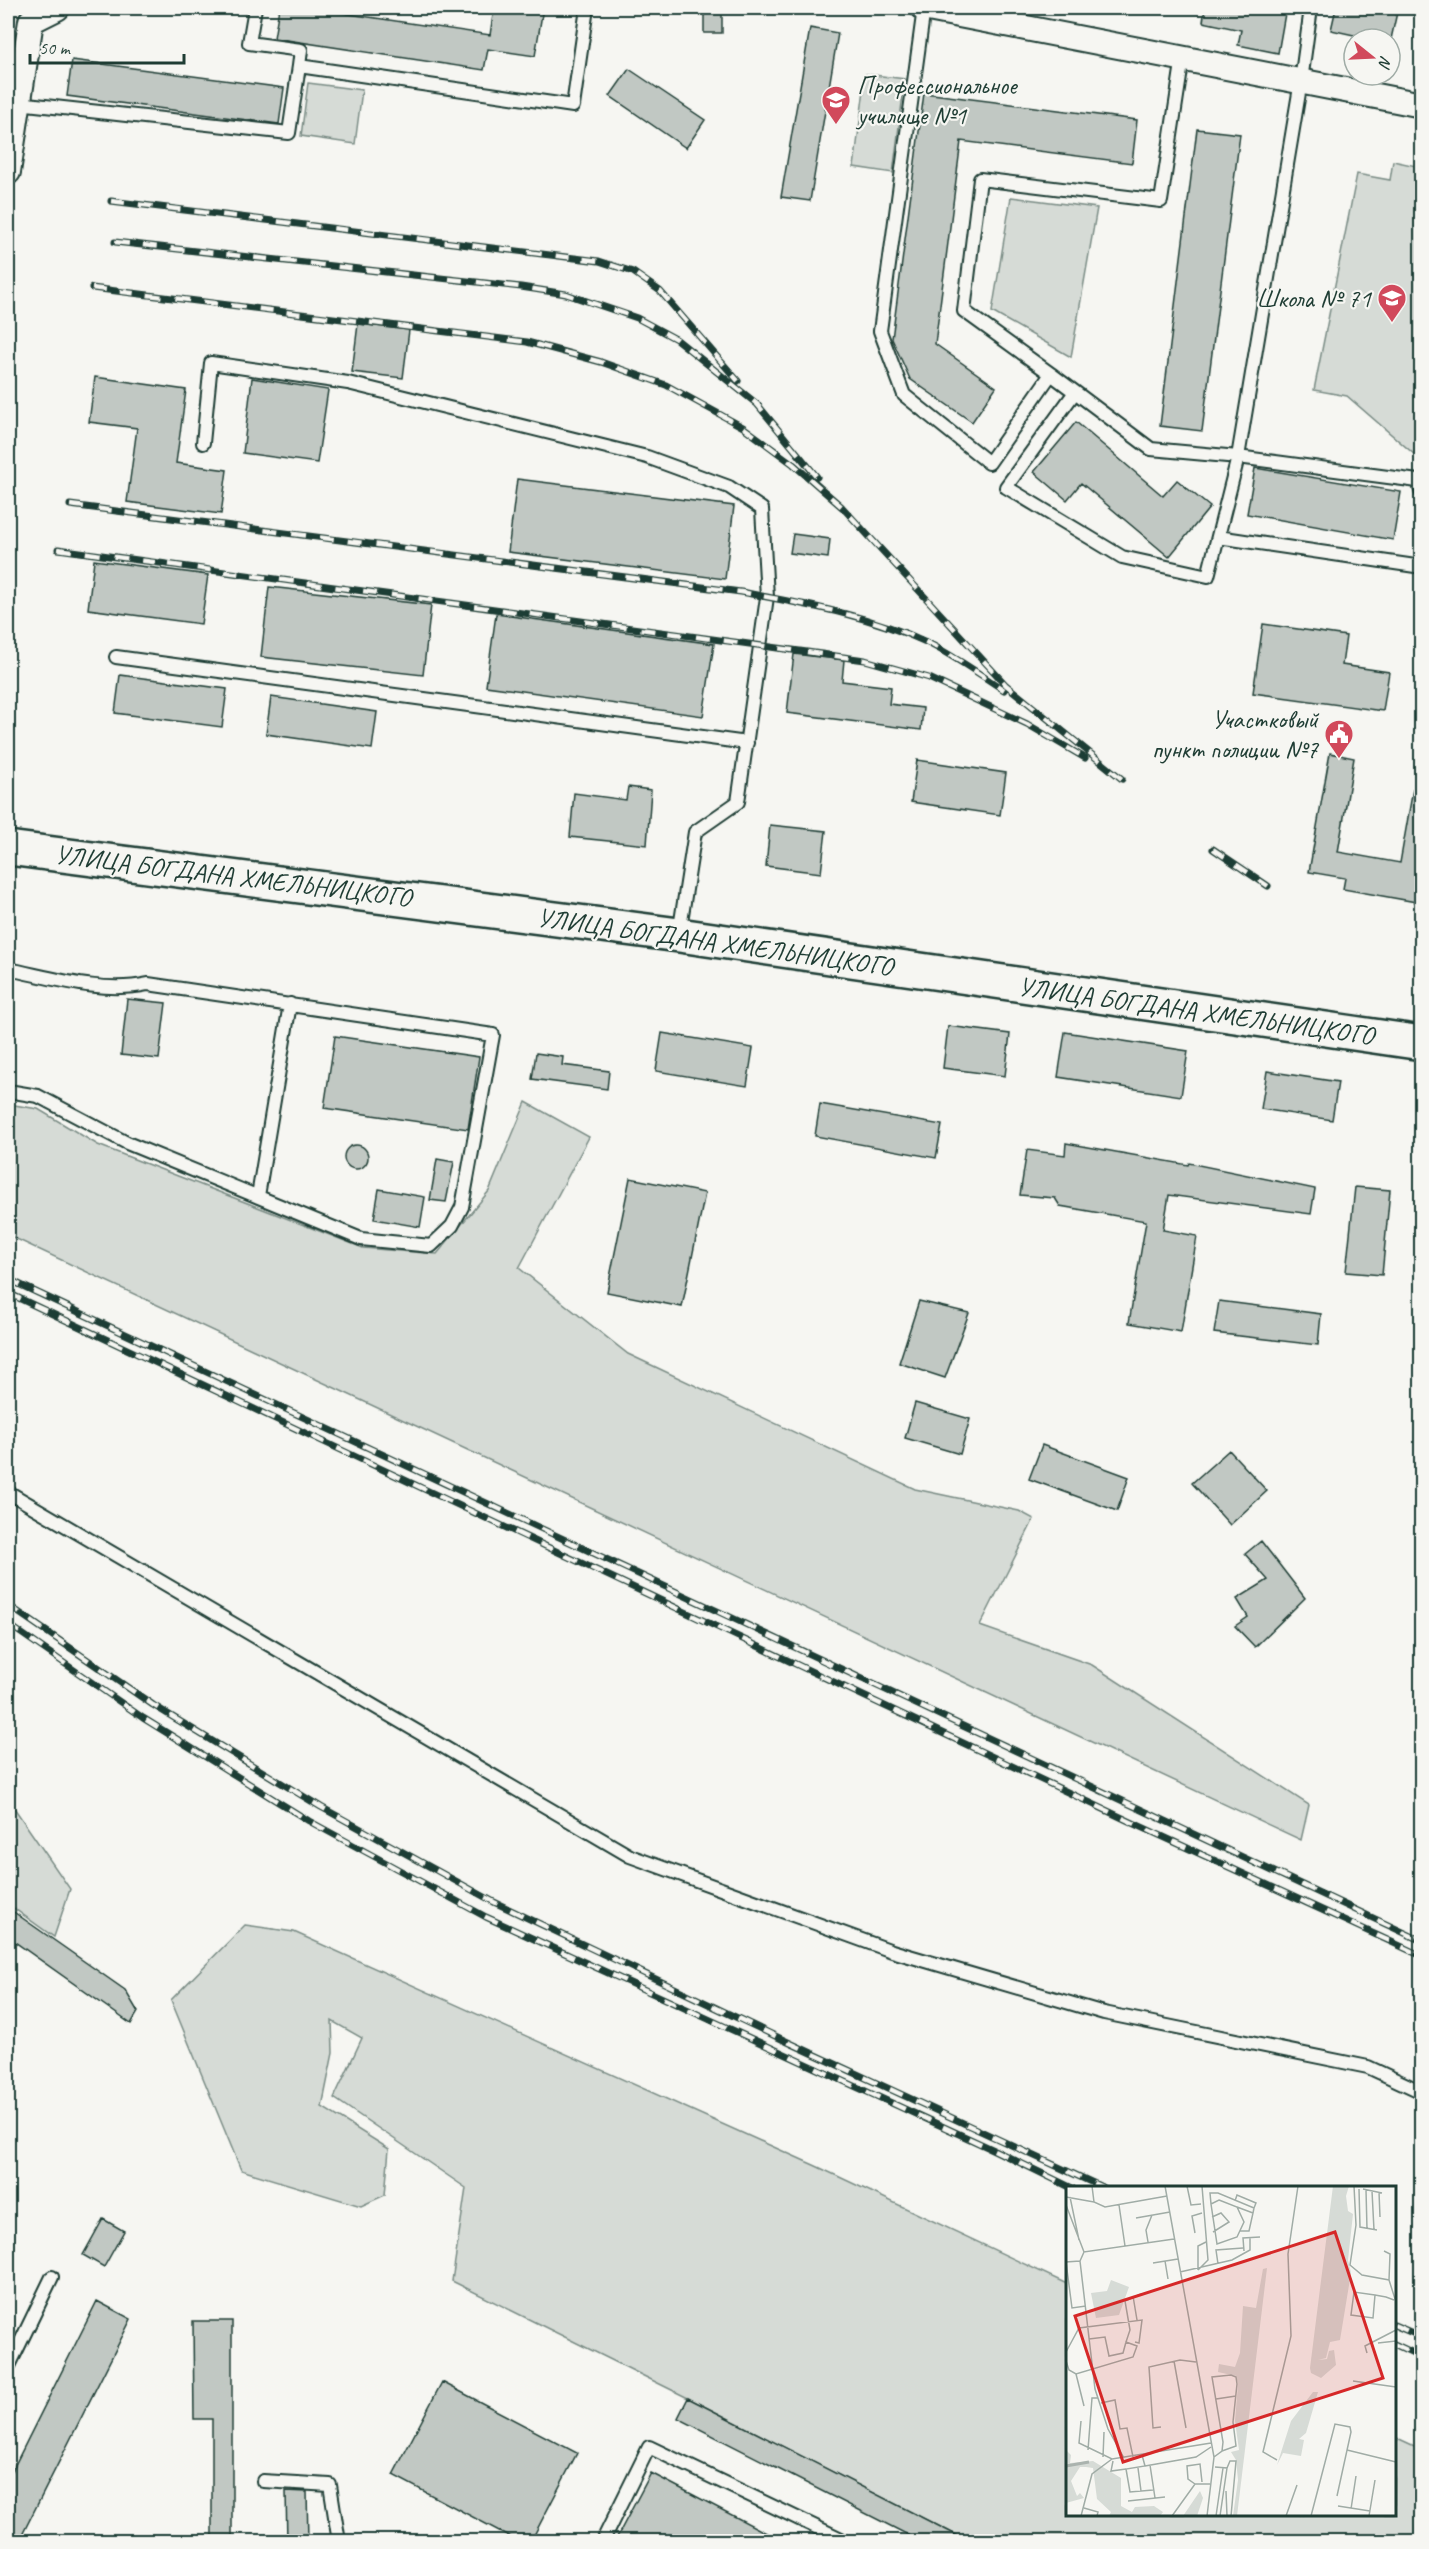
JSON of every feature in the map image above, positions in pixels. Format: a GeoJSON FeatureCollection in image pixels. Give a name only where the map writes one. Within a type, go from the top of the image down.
{"type":"FeatureCollection","features":[{"type":"Feature","properties":{"kind":"main road","name":"УЛИЦА БОГДАНА ХМЕЛЬНИЦКОГО"},"geometry":{"type":"LineString","coordinates":[[8,848],[679,935],[1422,1043]]}},
{"type":"Feature","properties":{"kind":"street"},"geometry":{"type":"LineString","coordinates":[[8,172],[32,14],[57,8]]}},
{"type":"Feature","properties":{"kind":"street"},"geometry":{"type":"LineString","coordinates":[[924,8],[1422,105]]}},
{"type":"Feature","properties":{"kind":"lane"},"geometry":{"type":"LineString","coordinates":[[18,103],[289,133],[301,50],[249,43],[255,8]]}},
{"type":"Feature","properties":{"kind":"lane"},"geometry":{"type":"LineString","coordinates":[[299,66],[573,106],[586,8]]}},
{"type":"Feature","properties":{"kind":"lane"},"geometry":{"type":"LineString","coordinates":[[924,8],[880,331],[904,395],[989,463],[1051,374]]}},
{"type":"Feature","properties":{"kind":"lane"},"geometry":{"type":"LineString","coordinates":[[1075,392],[1006,487],[1122,556],[1208,576],[1238,457],[1301,81],[1311,8]]}},
{"type":"Feature","properties":{"kind":"lane"},"geometry":{"type":"LineString","coordinates":[[1183,57],[1161,201],[980,180],[964,311],[1151,449],[1238,457],[1418,481],[1422,494]]}},
{"type":"Feature","properties":{"kind":"lane"},"geometry":{"type":"LineString","coordinates":[[202,443],[211,363],[348,383],[647,457],[729,487],[762,509],[767,597],[738,802],[695,832],[679,935]]}},
{"type":"Feature","properties":{"kind":"lane"},"geometry":{"type":"LineString","coordinates":[[1218,537],[1422,567]]}},
{"type":"Feature","properties":{"kind":"lane"},"geometry":{"type":"LineString","coordinates":[[116,657],[747,743]]}},
{"type":"Feature","properties":{"kind":"lane"},"geometry":{"type":"LineString","coordinates":[[8,969],[97,987],[130,988],[148,984],[494,1035],[462,1207],[452,1226],[431,1246],[361,1239],[126,1143],[38,1096],[8,1091]]}},
{"type":"Feature","properties":{"kind":"lane"},"geometry":{"type":"LineString","coordinates":[[258,1196],[290,1004]]}},
{"type":"Feature","properties":{"kind":"lane"},"geometry":{"type":"LineString","coordinates":[[8,1492],[630,1856],[892,1951],[1104,2013],[1368,2067],[1422,2092]]}},
{"type":"Feature","properties":{"kind":"lane"},"geometry":{"type":"LineString","coordinates":[[8,2368],[52,2277]]}},
{"type":"Feature","properties":{"kind":"lane"},"geometry":{"type":"LineString","coordinates":[[602,2541],[649,2447],[841,2539],[840,2541]]}},
{"type":"Feature","properties":{"kind":"lane"},"geometry":{"type":"LineString","coordinates":[[262,2481],[330,2485],[339,2541]]}},
{"type":"Feature","properties":{"kind":"shaded area"},"geometry":{"type":"Polygon","coordinates":[[[866,74],[905,79],[893,173],[854,167],[866,74]]]}},
{"type":"Feature","properties":{"kind":"shaded area"},"geometry":{"type":"Polygon","coordinates":[[[308,83],[362,90],[355,144],[301,136],[308,83]]]}},
{"type":"Feature","properties":{"kind":"shaded area","name":"Школа № 71"},"geometry":{"type":"Polygon","coordinates":[[[1393,161],[1421,167],[1421,460],[1347,396],[1314,390],[1357,174],[1390,180],[1393,161]]]}},
{"type":"Feature","properties":{"kind":"shaded area"},"geometry":{"type":"Polygon","coordinates":[[[1011,197],[1097,208],[1071,357],[992,312],[1011,197]]]}},
{"type":"Feature","properties":{"kind":"shaded area"},"geometry":{"type":"Polygon","coordinates":[[[526,1102],[589,1137],[519,1268],[628,1354],[915,1489],[1019,1511],[1034,1519],[980,1626],[1092,1665],[1309,1805],[1301,1840],[8,1235],[8,1104],[38,1109],[98,1145],[363,1248],[437,1254],[489,1191],[526,1102]]]}},
{"type":"Feature","properties":{"kind":"shaded area"},"geometry":{"type":"Polygon","coordinates":[[[8,1799],[70,1889],[54,1937],[8,1904],[8,1799]]]}},
{"type":"Feature","properties":{"kind":"shaded area"},"geometry":{"type":"Polygon","coordinates":[[[245,1925],[294,1932],[816,2166],[1066,2284],[1066,2516],[1396,2516],[1396,2438],[1421,2450],[1421,2541],[968,2541],[452,2281],[466,2188],[334,2098],[362,2038],[332,2021],[333,2053],[322,2107],[389,2149],[385,2195],[361,2206],[241,2170],[171,2000],[245,1925]]]}},
{"type":"Feature","properties":{"kind":"building"},"geometry":{"type":"Polygon","coordinates":[[[279,8],[308,8],[490,35],[494,8],[543,8],[535,56],[488,49],[484,70],[274,38],[279,8]]]}},
{"type":"Feature","properties":{"kind":"building"},"geometry":{"type":"Polygon","coordinates":[[[1205,8],[1286,8],[1278,53],[1238,45],[1241,30],[1203,22],[1205,8]]]}},
{"type":"Feature","properties":{"kind":"building"},"geometry":{"type":"Polygon","coordinates":[[[1336,8],[1398,8],[1394,27],[1342,27],[1342,32],[1331,30],[1336,8]]]}},
{"type":"Feature","properties":{"kind":"building"},"geometry":{"type":"Polygon","coordinates":[[[704,13],[722,13],[722,33],[704,33],[704,13]]]}},
{"type":"Feature","properties":{"kind":"building"},"geometry":{"type":"Polygon","coordinates":[[[810,28],[838,33],[810,201],[781,197],[810,28]]]}},
{"type":"Feature","properties":{"kind":"building"},"geometry":{"type":"Polygon","coordinates":[[[72,60],[284,88],[279,124],[67,96],[72,60]]]}},
{"type":"Feature","properties":{"kind":"building"},"geometry":{"type":"Polygon","coordinates":[[[629,69],[705,120],[686,148],[610,96],[629,69]]]}},
{"type":"Feature","properties":{"kind":"building"},"geometry":{"type":"Polygon","coordinates":[[[924,93],[1137,120],[1132,163],[961,141],[935,344],[996,387],[972,422],[910,379],[892,339],[924,93]]]}},
{"type":"Feature","properties":{"kind":"building"},"geometry":{"type":"Polygon","coordinates":[[[1197,129],[1240,134],[1202,431],[1160,426],[1197,129]]]}},
{"type":"Feature","properties":{"kind":"building"},"geometry":{"type":"Polygon","coordinates":[[[358,324],[409,330],[403,378],[352,372],[358,324]]]}},
{"type":"Feature","properties":{"kind":"building"},"geometry":{"type":"Polygon","coordinates":[[[95,377],[186,390],[176,463],[227,470],[221,514],[127,502],[137,428],[89,422],[95,377]]]}},
{"type":"Feature","properties":{"kind":"building"},"geometry":{"type":"Polygon","coordinates":[[[252,378],[328,390],[317,463],[243,453],[252,378]]]}},
{"type":"Feature","properties":{"kind":"building"},"geometry":{"type":"Polygon","coordinates":[[[1076,422],[1163,496],[1177,480],[1210,507],[1169,557],[1081,483],[1067,500],[1034,472],[1076,422]]]}},
{"type":"Feature","properties":{"kind":"building"},"geometry":{"type":"Polygon","coordinates":[[[1255,468],[1401,492],[1393,540],[1247,514],[1255,468]]]}},
{"type":"Feature","properties":{"kind":"building"},"geometry":{"type":"Polygon","coordinates":[[[517,479],[734,506],[725,579],[508,552],[517,479]]]}},
{"type":"Feature","properties":{"kind":"building"},"geometry":{"type":"Polygon","coordinates":[[[793,534],[830,539],[828,558],[790,553],[793,534]]]}},
{"type":"Feature","properties":{"kind":"building"},"geometry":{"type":"Polygon","coordinates":[[[94,560],[208,575],[201,624],[88,609],[94,560]]]}},
{"type":"Feature","properties":{"kind":"building"},"geometry":{"type":"Polygon","coordinates":[[[269,587],[431,605],[423,675],[261,657],[269,587]]]}},
{"type":"Feature","properties":{"kind":"building"},"geometry":{"type":"Polygon","coordinates":[[[496,614],[714,644],[703,716],[486,686],[496,614]]]}},
{"type":"Feature","properties":{"kind":"building"},"geometry":{"type":"Polygon","coordinates":[[[1263,624],[1346,636],[1342,665],[1389,672],[1383,711],[1253,693],[1263,624]]]}},
{"type":"Feature","properties":{"kind":"building"},"geometry":{"type":"Polygon","coordinates":[[[794,654],[844,660],[842,681],[891,687],[889,704],[923,708],[921,730],[787,713],[794,654]]]}},
{"type":"Feature","properties":{"kind":"building"},"geometry":{"type":"Polygon","coordinates":[[[120,675],[227,689],[222,727],[115,713],[120,675]]]}},
{"type":"Feature","properties":{"kind":"building"},"geometry":{"type":"Polygon","coordinates":[[[271,697],[377,712],[372,749],[266,734],[271,697]]]}},
{"type":"Feature","properties":{"kind":"building"},"geometry":{"type":"Polygon","coordinates":[[[1330,753],[1354,758],[1338,852],[1400,863],[1413,789],[1422,790],[1422,903],[1343,889],[1345,878],[1309,872],[1330,753]]]}},
{"type":"Feature","properties":{"kind":"building"},"geometry":{"type":"Polygon","coordinates":[[[917,760],[1006,773],[1000,815],[911,802],[917,760]]]}},
{"type":"Feature","properties":{"kind":"building"},"geometry":{"type":"Polygon","coordinates":[[[628,787],[651,790],[647,845],[570,837],[574,793],[626,800],[628,787]]]}},
{"type":"Feature","properties":{"kind":"building"},"geometry":{"type":"Polygon","coordinates":[[[770,825],[826,831],[821,873],[766,866],[770,825]]]}},
{"type":"Feature","properties":{"kind":"building"},"geometry":{"type":"Polygon","coordinates":[[[127,999],[166,1003],[159,1059],[121,1055],[127,999]]]}},
{"type":"Feature","properties":{"kind":"building"},"geometry":{"type":"Polygon","coordinates":[[[948,1026],[1010,1034],[1005,1076],[943,1068],[948,1026]]]}},
{"type":"Feature","properties":{"kind":"building"},"geometry":{"type":"Polygon","coordinates":[[[1065,1032],[1188,1051],[1181,1096],[1058,1077],[1065,1032]]]}},
{"type":"Feature","properties":{"kind":"building"},"geometry":{"type":"Polygon","coordinates":[[[662,1033],[753,1048],[747,1086],[656,1071],[662,1033]]]}},
{"type":"Feature","properties":{"kind":"building"},"geometry":{"type":"Polygon","coordinates":[[[335,1036],[479,1057],[468,1129],[324,1108],[335,1036]]]}},
{"type":"Feature","properties":{"kind":"building"},"geometry":{"type":"Polygon","coordinates":[[[536,1053],[563,1057],[562,1065],[609,1071],[607,1089],[532,1079],[536,1053]]]}},
{"type":"Feature","properties":{"kind":"building"},"geometry":{"type":"Polygon","coordinates":[[[1267,1071],[1338,1082],[1332,1120],[1261,1109],[1267,1071]]]}},
{"type":"Feature","properties":{"kind":"building"},"geometry":{"type":"Polygon","coordinates":[[[820,1104],[942,1125],[936,1158],[815,1136],[820,1104]]]}},
{"type":"Feature","properties":{"kind":"building"},"geometry":{"type":"Polygon","coordinates":[[[1066,1143],[1188,1165],[1189,1163],[1315,1189],[1311,1214],[1169,1195],[1163,1230],[1197,1236],[1181,1332],[1129,1323],[1146,1221],[1060,1206],[1055,1198],[1020,1195],[1027,1150],[1065,1155],[1066,1143]]]}},
{"type":"Feature","properties":{"kind":"building"},"geometry":{"type":"Polygon","coordinates":[[[356,1145],[364,1149],[368,1157],[364,1165],[356,1169],[348,1165],[344,1157],[348,1149],[356,1145]]]}},
{"type":"Feature","properties":{"kind":"building"},"geometry":{"type":"Polygon","coordinates":[[[437,1159],[454,1162],[446,1202],[430,1200],[437,1159]]]}},
{"type":"Feature","properties":{"kind":"building"},"geometry":{"type":"Polygon","coordinates":[[[630,1178],[705,1193],[682,1307],[607,1292],[630,1178]]]}},
{"type":"Feature","properties":{"kind":"building"},"geometry":{"type":"Polygon","coordinates":[[[1355,1187],[1390,1190],[1382,1275],[1346,1272],[1355,1187]]]}},
{"type":"Feature","properties":{"kind":"building"},"geometry":{"type":"Polygon","coordinates":[[[379,1189],[425,1197],[420,1227],[374,1219],[379,1189]]]}},
{"type":"Feature","properties":{"kind":"building"},"geometry":{"type":"Polygon","coordinates":[[[919,1301],[969,1313],[945,1378],[899,1363],[919,1301]]]}},
{"type":"Feature","properties":{"kind":"building"},"geometry":{"type":"Polygon","coordinates":[[[1219,1301],[1321,1314],[1318,1345],[1214,1333],[1219,1301]]]}},
{"type":"Feature","properties":{"kind":"building"},"geometry":{"type":"Polygon","coordinates":[[[915,1403],[970,1419],[960,1454],[905,1438],[915,1403]]]}},
{"type":"Feature","properties":{"kind":"building"},"geometry":{"type":"Polygon","coordinates":[[[1042,1445],[1129,1477],[1117,1511],[1029,1479],[1042,1445]]]}},
{"type":"Feature","properties":{"kind":"building"},"geometry":{"type":"Polygon","coordinates":[[[1229,1450],[1267,1491],[1230,1525],[1192,1483],[1229,1450]]]}},
{"type":"Feature","properties":{"kind":"building"},"geometry":{"type":"Polygon","coordinates":[[[1261,1541],[1305,1598],[1255,1647],[1235,1626],[1248,1617],[1237,1599],[1268,1580],[1245,1554],[1261,1541]]]}},
{"type":"Feature","properties":{"kind":"building"},"geometry":{"type":"Polygon","coordinates":[[[8,1908],[125,1990],[138,2012],[131,2024],[8,1937],[8,1908]]]}},
{"type":"Feature","properties":{"kind":"building"},"geometry":{"type":"Polygon","coordinates":[[[103,2219],[124,2231],[104,2267],[83,2255],[103,2219]]]}},
{"type":"Feature","properties":{"kind":"building"},"geometry":{"type":"Polygon","coordinates":[[[97,2301],[131,2319],[19,2541],[8,2541],[8,2479],[97,2301]]]}},
{"type":"Feature","properties":{"kind":"building"},"geometry":{"type":"Polygon","coordinates":[[[193,2321],[232,2321],[232,2541],[212,2541],[212,2419],[194,2419],[193,2321]]]}},
{"type":"Feature","properties":{"kind":"building"},"geometry":{"type":"Polygon","coordinates":[[[442,2382],[577,2453],[531,2541],[518,2541],[393,2475],[442,2382]]]}},
{"type":"Feature","properties":{"kind":"building"},"geometry":{"type":"Polygon","coordinates":[[[688,2398],[968,2541],[920,2541],[678,2418],[688,2398]]]}},
{"type":"Feature","properties":{"kind":"building"},"geometry":{"type":"Polygon","coordinates":[[[651,2473],[782,2541],[615,2541],[651,2473]]]}},
{"type":"Feature","properties":{"kind":"building"},"geometry":{"type":"Polygon","coordinates":[[[286,2491],[307,2492],[308,2541],[287,2541],[286,2491]]]}},
{"type":"Feature","properties":{"kind":"railway"},"geometry":{"type":"LineString","coordinates":[[111,201],[599,261],[633,272],[660,291],[738,381]]}},
{"type":"Feature","properties":{"kind":"railway"},"geometry":{"type":"LineString","coordinates":[[115,242],[566,294],[637,318],[676,339],[757,404],[817,477]]}},
{"type":"Feature","properties":{"kind":"railway"},"geometry":{"type":"LineString","coordinates":[[92,288],[527,342],[601,362],[666,385],[743,427],[793,464],[842,507],[1006,685],[1122,779]]}},
{"type":"Feature","properties":{"kind":"railway"},"geometry":{"type":"LineString","coordinates":[[70,505],[741,592],[788,601],[859,617],[926,642],[1004,690]]}},
{"type":"Feature","properties":{"kind":"railway"},"geometry":{"type":"LineString","coordinates":[[58,549],[865,660],[929,678],[1027,724],[1085,758]]}},
{"type":"Feature","properties":{"kind":"railway"},"geometry":{"type":"LineString","coordinates":[[1213,849],[1268,886]]}},
{"type":"Feature","properties":{"kind":"railway"},"geometry":{"type":"LineString","coordinates":[[8,1279],[1422,1941]]}},
{"type":"Feature","properties":{"kind":"railway"},"geometry":{"type":"LineString","coordinates":[[8,1293],[1131,1822],[1422,1956]]}},
{"type":"Feature","properties":{"kind":"railway"},"geometry":{"type":"LineString","coordinates":[[8,1605],[153,1705],[321,1807],[494,1902],[790,2043],[1100,2186]]}},
{"type":"Feature","properties":{"kind":"railway"},"geometry":{"type":"LineString","coordinates":[[8,1624],[143,1718],[309,1821],[486,1917],[1068,2186]]}},
{"type":"Feature","properties":{"kind":"railway"},"geometry":{"type":"LineString","coordinates":[[1396,2326],[1422,2337]]}},
{"type":"Feature","properties":{"kind":"railway"},"geometry":{"type":"LineString","coordinates":[[1396,2345],[1422,2357]]}},
{"type":"Feature","properties":{"kind":"place","name":"Профессиональное училище №1"},"geometry":{"type":"Point","coordinates":[836,126]}},
{"type":"Feature","properties":{"kind":"place","name":"Школа № 71"},"geometry":{"type":"Point","coordinates":[1392,324]}},
{"type":"Feature","properties":{"kind":"place","name":"Участковый пункт полиции №7"},"geometry":{"type":"Point","coordinates":[1339,760]}}]}
